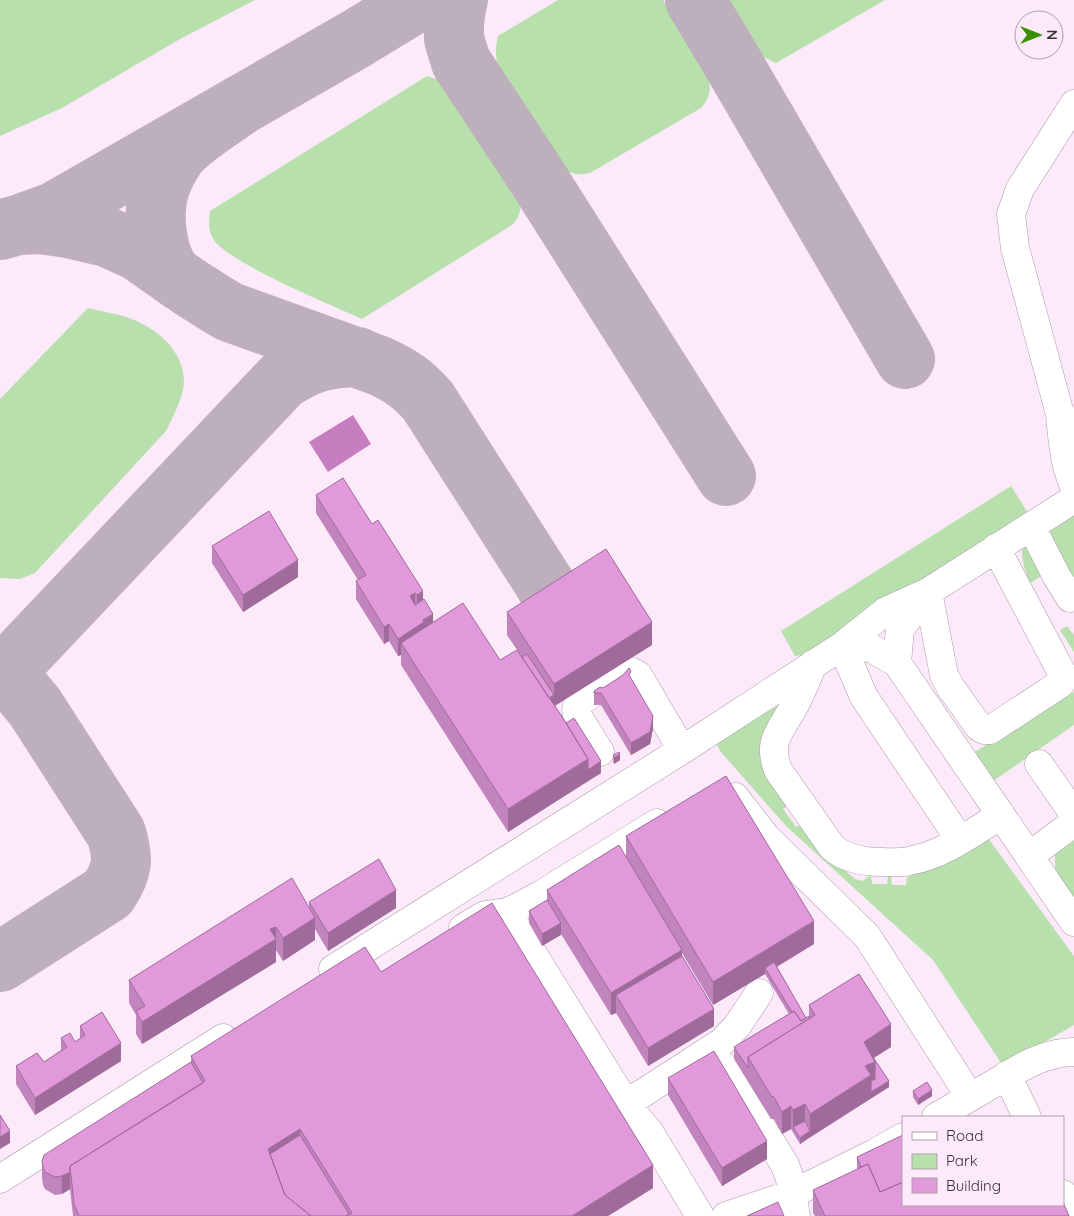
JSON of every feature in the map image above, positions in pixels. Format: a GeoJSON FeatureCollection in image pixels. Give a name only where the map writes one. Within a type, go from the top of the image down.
{"type":"FeatureCollection","features":[{"type":"Feature","properties":{"kind":"lane"},"geometry":{"type":"LineString","coordinates":[[1074,104],[1020,189],[1011,214],[1015,248],[1067,420],[1062,435],[1066,461],[1074,486]]}},
{"type":"Feature","properties":{"kind":"lane"},"geometry":{"type":"LineString","coordinates":[[311,983],[682,750],[842,646],[886,610],[928,592],[1074,499]]}},
{"type":"Feature","properties":{"kind":"lane"},"geometry":{"type":"LineString","coordinates":[[1031,526],[1070,598]]}},
{"type":"Feature","properties":{"kind":"lane"},"geometry":{"type":"LineString","coordinates":[[928,592],[944,675],[979,727],[984,730],[990,730],[1060,684],[1063,680],[1063,674],[996,548]]}},
{"type":"Feature","properties":{"kind":"lane"},"geometry":{"type":"LineString","coordinates":[[897,663],[900,629],[928,592]]}},
{"type":"Feature","properties":{"kind":"lane"},"geometry":{"type":"LineString","coordinates":[[842,646],[871,648],[897,663],[1074,922]]}},
{"type":"Feature","properties":{"kind":"lane"},"geometry":{"type":"LineString","coordinates":[[842,646],[864,697],[960,840]]}},
{"type":"Feature","properties":{"kind":"lane"},"geometry":{"type":"LineString","coordinates":[[813,664],[794,708],[776,740],[773,751],[774,760],[778,770],[832,847],[840,854],[872,862],[907,862],[926,857],[950,847],[1001,815]]}},
{"type":"Feature","properties":{"kind":"lane"},"geometry":{"type":"LineString","coordinates":[[600,752],[575,710],[581,700],[625,672],[630,671],[638,674],[682,750]]}},
{"type":"Feature","properties":{"kind":"lane"},"geometry":{"type":"LineString","coordinates":[[1029,856],[1071,825],[1074,816],[1039,764]]}},
{"type":"Feature","properties":{"kind":"lane"},"geometry":{"type":"LineString","coordinates":[[713,789],[719,786],[726,787],[766,837],[867,936],[970,1097]]}},
{"type":"Feature","properties":{"kind":"lane"},"geometry":{"type":"LineString","coordinates":[[447,939],[485,915],[507,912],[542,894],[680,809]]}},
{"type":"Feature","properties":{"kind":"lane"},"geometry":{"type":"LineString","coordinates":[[507,912],[626,1104],[650,1133],[700,1216]]}},
{"type":"Feature","properties":{"kind":"lane"},"geometry":{"type":"LineString","coordinates":[[626,1104],[722,1042],[737,1026],[759,994]]}},
{"type":"Feature","properties":{"kind":"lane"},"geometry":{"type":"LineString","coordinates":[[0,1179],[244,1025]]}},
{"type":"Feature","properties":{"kind":"lane"},"geometry":{"type":"LineString","coordinates":[[938,1116],[1037,1059],[1059,1053],[1074,1052]]}},
{"type":"Feature","properties":{"kind":"lane"},"geometry":{"type":"LineString","coordinates":[[724,1067],[782,1159],[790,1179],[794,1205]]}},
{"type":"Feature","properties":{"kind":"lane"},"geometry":{"type":"LineString","coordinates":[[1007,1075],[1027,1116]]}},
{"type":"Feature","properties":{"kind":"lane"},"geometry":{"type":"LineString","coordinates":[[726,1216],[794,1205],[902,1138]]}},
{"type":"Feature","properties":{"kind":"lane"},"geometry":{"type":"LineString","coordinates":[[1064,1196],[1073,1216]]}},
{"type":"Feature","properties":{"kind":"green space"},"geometry":{"type":"Polygon","coordinates":[[[0,0],[255,0],[180,39],[62,108],[0,136],[0,0]]]}},
{"type":"Feature","properties":{"kind":"green space"},"geometry":{"type":"Polygon","coordinates":[[[558,0],[663,0],[709,79],[708,98],[704,104],[701,108],[590,173],[574,174],[563,168],[500,71],[496,54],[498,36],[558,0]]]}},
{"type":"Feature","properties":{"kind":"green space"},"geometry":{"type":"Polygon","coordinates":[[[721,0],[885,0],[776,63],[751,51],[721,0]]]}},
{"type":"Feature","properties":{"kind":"green space"},"geometry":{"type":"Polygon","coordinates":[[[427,76],[443,81],[452,88],[520,197],[520,212],[512,225],[362,319],[257,270],[220,247],[212,237],[209,228],[210,211],[427,76]]]}},
{"type":"Feature","properties":{"kind":"green space"},"geometry":{"type":"Polygon","coordinates":[[[88,308],[139,322],[166,341],[179,359],[182,370],[184,387],[180,400],[166,431],[35,573],[20,579],[0,578],[0,399],[88,308]]]}},
{"type":"Feature","properties":{"kind":"green space"},"geometry":{"type":"Polygon","coordinates":[[[1011,486],[1028,513],[802,655],[795,656],[781,631],[1011,486]]]}},
{"type":"Feature","properties":{"kind":"green space"},"geometry":{"type":"Polygon","coordinates":[[[1074,516],[1074,586],[1046,534],[1074,516]]]}},
{"type":"Feature","properties":{"kind":"green space"},"geometry":{"type":"Polygon","coordinates":[[[1029,545],[1045,574],[1030,583],[1022,553],[1022,549],[1029,545]]]}},
{"type":"Feature","properties":{"kind":"green space"},"geometry":{"type":"Polygon","coordinates":[[[1067,626],[1074,635],[1074,652],[1060,630],[1067,626]]]}},
{"type":"Feature","properties":{"kind":"green space"},"geometry":{"type":"Polygon","coordinates":[[[1074,692],[1074,725],[989,784],[971,754],[1074,692]]]}},
{"type":"Feature","properties":{"kind":"green space"},"geometry":{"type":"Polygon","coordinates":[[[784,702],[790,804],[783,809],[796,827],[800,825],[822,851],[855,879],[862,881],[871,875],[872,884],[887,884],[888,876],[891,876],[892,885],[906,885],[907,877],[924,872],[988,838],[1074,956],[1074,1025],[1003,1066],[933,960],[787,827],[720,751],[716,743],[784,702]]]}},
{"type":"Feature","properties":{"kind":"green space"},"geometry":{"type":"Polygon","coordinates":[[[1074,840],[1074,900],[1055,873],[1055,853],[1074,840]]]}},
{"type":"Feature","properties":{"kind":"shaded area"},"geometry":{"type":"Polygon","coordinates":[[[353,415],[371,444],[328,472],[309,442],[353,415]]]}},
{"type":"Feature","properties":{"kind":"building"},"geometry":{"type":"Polygon","coordinates":[[[343,478],[372,524],[378,520],[423,591],[417,595],[415,593],[410,596],[415,605],[424,599],[433,614],[398,639],[389,624],[384,627],[356,581],[366,575],[316,495],[343,478]]]}},
{"type":"Feature","properties":{"kind":"building"},"geometry":{"type":"Polygon","coordinates":[[[269,511],[298,560],[243,595],[212,546],[269,511]]]}},
{"type":"Feature","properties":{"kind":"building"},"geometry":{"type":"Polygon","coordinates":[[[606,549],[652,622],[554,684],[507,612],[606,549]]]}},
{"type":"Feature","properties":{"kind":"building"},"geometry":{"type":"Polygon","coordinates":[[[463,603],[500,660],[517,650],[588,759],[508,809],[401,643],[463,603]]]}},
{"type":"Feature","properties":{"kind":"building"},"geometry":{"type":"Polygon","coordinates":[[[527,654],[554,695],[549,698],[522,657],[527,654]]]}},
{"type":"Feature","properties":{"kind":"building"},"geometry":{"type":"Polygon","coordinates":[[[629,668],[631,671],[629,675],[653,716],[650,732],[631,743],[601,693],[594,693],[600,687],[603,688],[623,675],[629,668]]]}},
{"type":"Feature","properties":{"kind":"building"},"geometry":{"type":"Polygon","coordinates":[[[574,718],[601,761],[588,770],[588,759],[566,723],[574,718]]]}},
{"type":"Feature","properties":{"kind":"building"},"geometry":{"type":"Polygon","coordinates":[[[619,752],[620,754],[614,758],[613,755],[619,752]]]}},
{"type":"Feature","properties":{"kind":"building"},"geometry":{"type":"Polygon","coordinates":[[[726,776],[814,921],[713,982],[626,836],[726,776]]]}},
{"type":"Feature","properties":{"kind":"building"},"geometry":{"type":"Polygon","coordinates":[[[619,845],[682,950],[611,993],[547,890],[619,845]]]}},
{"type":"Feature","properties":{"kind":"building"},"geometry":{"type":"Polygon","coordinates":[[[379,859],[396,890],[328,933],[309,902],[379,859]]]}},
{"type":"Feature","properties":{"kind":"building"},"geometry":{"type":"Polygon","coordinates":[[[292,878],[315,918],[283,938],[276,927],[270,929],[276,939],[142,1022],[136,1011],[145,1006],[129,980],[292,878]]]}},
{"type":"Feature","properties":{"kind":"building"},"geometry":{"type":"Polygon","coordinates":[[[547,900],[561,923],[542,934],[529,911],[547,900]]]}},
{"type":"Feature","properties":{"kind":"building"},"geometry":{"type":"Polygon","coordinates":[[[492,903],[653,1165],[572,1216],[346,1216],[352,1213],[300,1129],[268,1149],[285,1195],[311,1216],[79,1216],[74,1204],[70,1166],[205,1081],[191,1056],[365,947],[381,972],[492,903]]]}},
{"type":"Feature","properties":{"kind":"building"},"geometry":{"type":"Polygon","coordinates":[[[682,956],[714,1009],[648,1048],[616,995],[682,956]]]}},
{"type":"Feature","properties":{"kind":"building"},"geometry":{"type":"Polygon","coordinates":[[[774,962],[806,1018],[801,1021],[794,1011],[792,1012],[765,968],[774,962]]]}},
{"type":"Feature","properties":{"kind":"building"},"geometry":{"type":"Polygon","coordinates":[[[859,974],[891,1024],[864,1042],[875,1062],[865,1066],[871,1075],[810,1114],[805,1104],[793,1110],[791,1106],[782,1112],[748,1057],[815,1015],[809,1005],[859,974]]]}},
{"type":"Feature","properties":{"kind":"building"},"geometry":{"type":"Polygon","coordinates":[[[794,1011],[801,1021],[809,1016],[810,1018],[748,1057],[748,1068],[734,1047],[794,1011]]]}},
{"type":"Feature","properties":{"kind":"building"},"geometry":{"type":"Polygon","coordinates":[[[102,1012],[121,1043],[35,1098],[16,1066],[37,1053],[44,1062],[67,1047],[61,1038],[70,1033],[75,1042],[85,1035],[80,1026],[102,1012]]]}},
{"type":"Feature","properties":{"kind":"building"},"geometry":{"type":"Polygon","coordinates":[[[714,1051],[767,1141],[722,1168],[668,1078],[714,1051]]]}},
{"type":"Feature","properties":{"kind":"building"},"geometry":{"type":"Polygon","coordinates":[[[871,1054],[889,1081],[871,1092],[871,1081],[875,1079],[875,1062],[871,1054]]]}},
{"type":"Feature","properties":{"kind":"building"},"geometry":{"type":"Polygon","coordinates":[[[191,1062],[203,1083],[70,1166],[70,1172],[55,1177],[45,1172],[42,1161],[44,1155],[191,1062]]]}},
{"type":"Feature","properties":{"kind":"building"},"geometry":{"type":"Polygon","coordinates":[[[927,1082],[932,1090],[918,1099],[913,1091],[927,1082]]]}},
{"type":"Feature","properties":{"kind":"building"},"geometry":{"type":"Polygon","coordinates":[[[0,1115],[10,1131],[0,1137],[0,1115]]]}},
{"type":"Feature","properties":{"kind":"building"},"geometry":{"type":"Polygon","coordinates":[[[805,1121],[810,1131],[800,1138],[793,1127],[805,1121]]]}},
{"type":"Feature","properties":{"kind":"building"},"geometry":{"type":"Polygon","coordinates":[[[300,1135],[349,1214],[346,1216],[311,1216],[285,1195],[270,1154],[300,1135]]]}},
{"type":"Feature","properties":{"kind":"building"},"geometry":{"type":"Polygon","coordinates":[[[902,1135],[902,1182],[880,1192],[868,1164],[861,1167],[857,1157],[902,1135]]]}},
{"type":"Feature","properties":{"kind":"building"},"geometry":{"type":"Polygon","coordinates":[[[868,1164],[880,1192],[902,1182],[902,1206],[1064,1206],[1064,1204],[1069,1216],[825,1216],[813,1190],[868,1164]]]}},
{"type":"Feature","properties":{"kind":"building"},"geometry":{"type":"Polygon","coordinates":[[[778,1202],[784,1216],[747,1216],[778,1202]]]}},
{"type":"Feature","properties":{"kind":"taxiway"},"geometry":{"type":"LineString","coordinates":[[0,230],[54,212],[356,39],[420,0]]}},
{"type":"Feature","properties":{"kind":"taxiway"},"geometry":{"type":"LineString","coordinates":[[458,0],[454,23],[454,39],[461,62],[537,177],[726,476]]}},
{"type":"Feature","properties":{"kind":"taxiway"},"geometry":{"type":"LineString","coordinates":[[695,0],[905,359]]}},
{"type":"Feature","properties":{"kind":"taxiway"},"geometry":{"type":"LineString","coordinates":[[242,104],[184,147],[175,157],[165,175],[157,200],[156,224],[160,248],[169,269],[175,277],[230,312],[380,366],[417,389],[428,401],[555,600]]}},
{"type":"Feature","properties":{"kind":"taxiway"},"geometry":{"type":"LineString","coordinates":[[18,225],[40,224],[107,237],[138,251],[175,277]]}},
{"type":"Feature","properties":{"kind":"taxiway"},"geometry":{"type":"LineString","coordinates":[[0,678],[282,380],[318,362],[336,358],[358,357]]}},
{"type":"Feature","properties":{"kind":"taxiway"},"geometry":{"type":"LineString","coordinates":[[0,665],[35,707],[116,833],[121,857],[117,878],[108,893],[0,962]]}}]}
